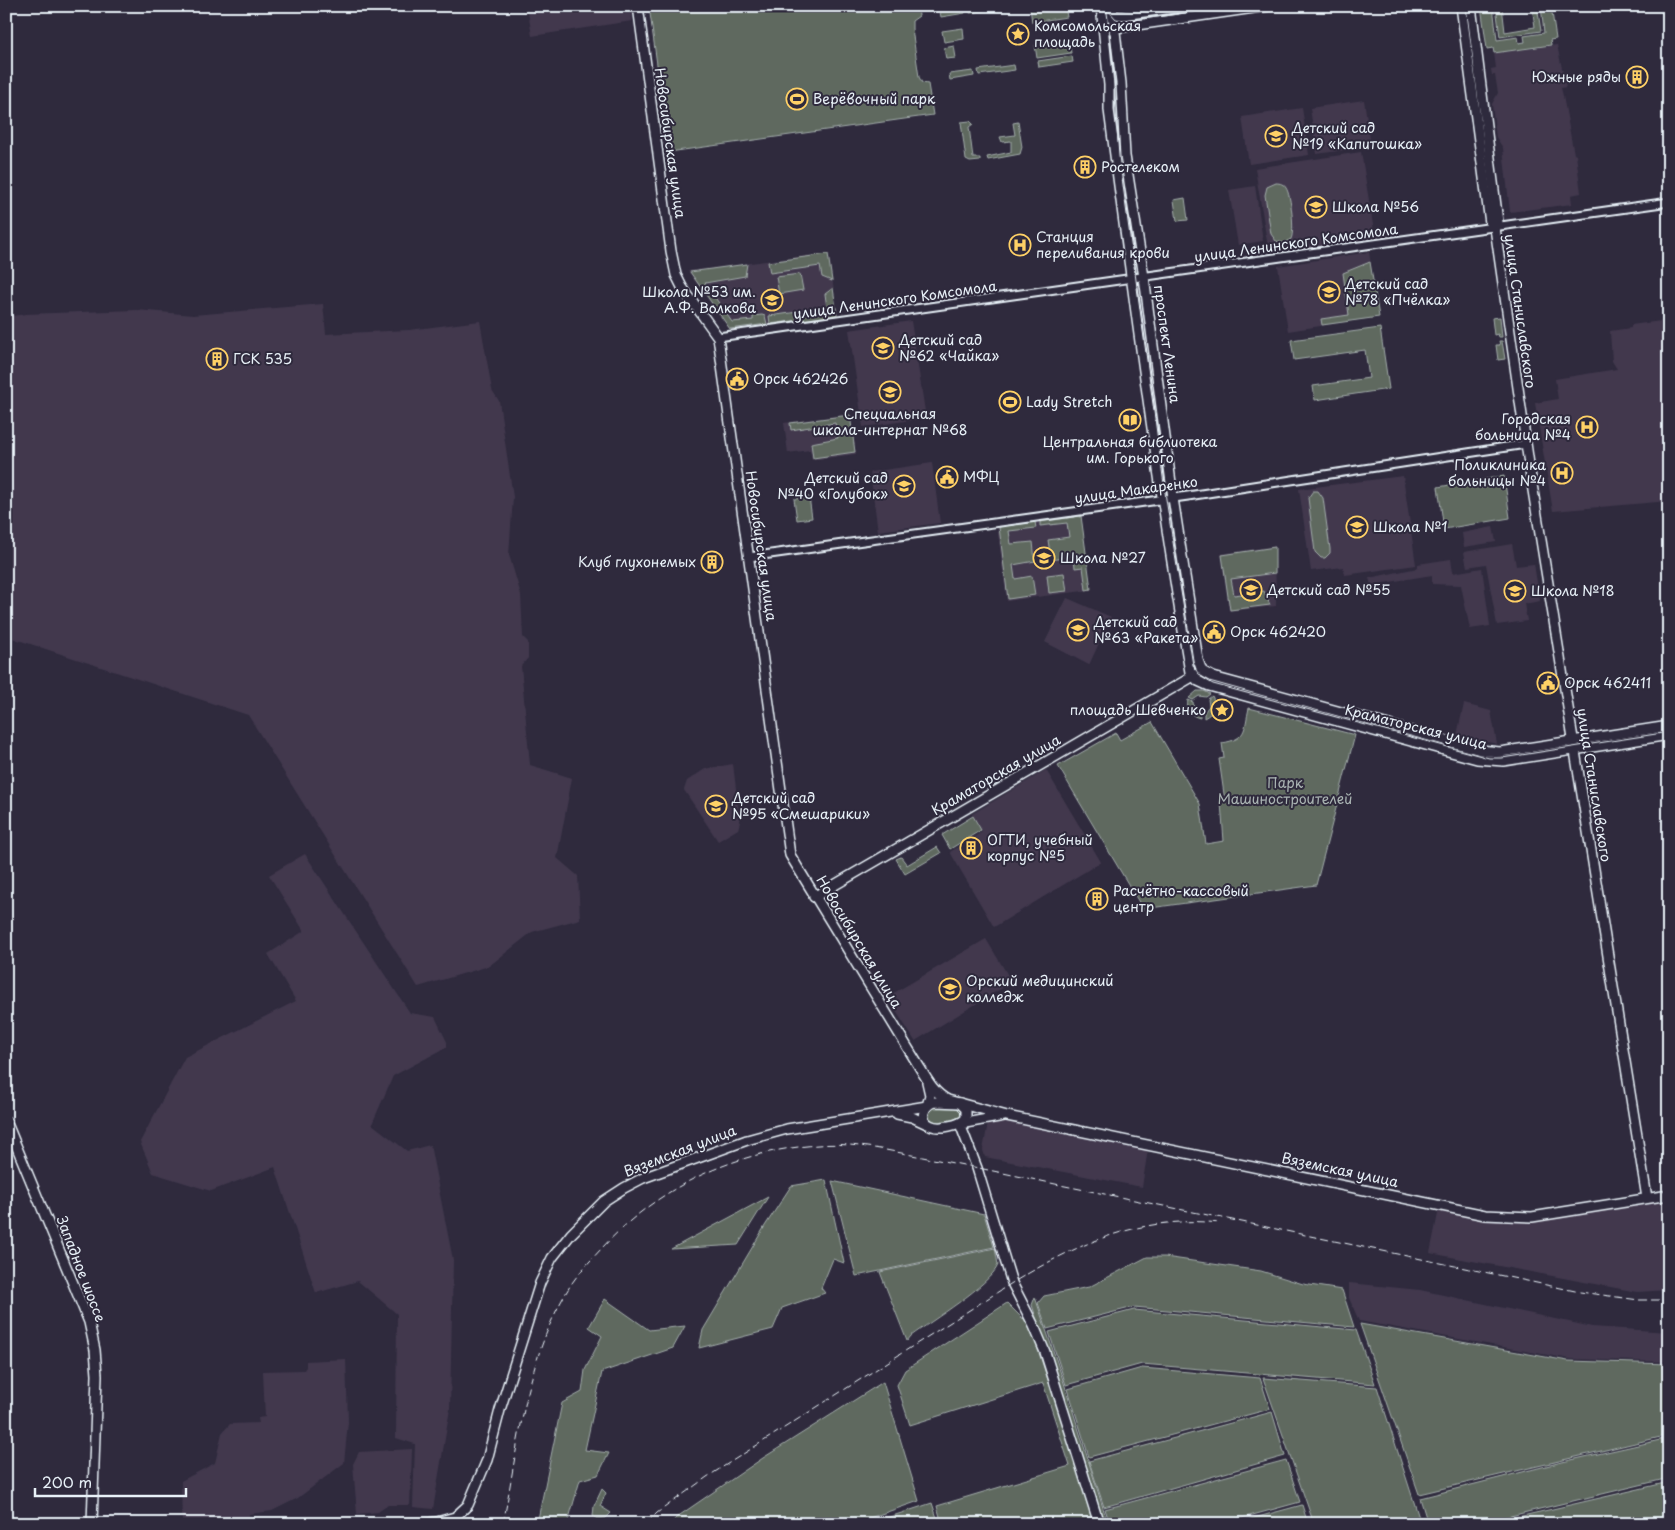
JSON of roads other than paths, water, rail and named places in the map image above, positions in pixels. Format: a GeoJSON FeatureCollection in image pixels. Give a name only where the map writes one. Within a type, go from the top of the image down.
{"type":"FeatureCollection","features":[{"type":"Feature","properties":{"kind":"main road","name":"Новосибирская улица"},"geometry":{"type":"LineString","coordinates":[[638,6],[671,252],[676,276],[718,337],[790,855],[920,1068]]}},
{"type":"Feature","properties":{"kind":"main road","name":"проспект Ленина"},"geometry":{"type":"LineString","coordinates":[[1101,6],[1109,85],[1109,110],[1131,279],[1162,499],[1192,676]]}},
{"type":"Feature","properties":{"kind":"main road","name":"проспект Ленина"},"geometry":{"type":"LineString","coordinates":[[1112,6],[1121,83],[1126,156],[1173,498],[1198,660],[1202,670]]}},
{"type":"Feature","properties":{"kind":"main road"},"geometry":{"type":"LineString","coordinates":[[1103,18],[1187,6]]}},
{"type":"Feature","properties":{"kind":"main road"},"geometry":{"type":"LineString","coordinates":[[1104,30],[1268,6]]}},
{"type":"Feature","properties":{"kind":"main road","name":"улица Станиславского"},"geometry":{"type":"LineString","coordinates":[[1461,6],[1490,223],[1495,228]]}},
{"type":"Feature","properties":{"kind":"main road","name":"улица Станиславского"},"geometry":{"type":"LineString","coordinates":[[1471,6],[1498,222],[1495,228],[1526,444],[1647,1198]]}},
{"type":"Feature","properties":{"kind":"main road","name":"Краматорская улица"},"geometry":{"type":"LineString","coordinates":[[814,897],[1202,670],[1213,677],[1480,750],[1500,752],[1669,726]]}},
{"type":"Feature","properties":{"kind":"main road","name":"Краматорская улица"},"geometry":{"type":"LineString","coordinates":[[1192,676],[1209,686],[1478,759],[1503,761],[1669,735]]}},
{"type":"Feature","properties":{"kind":"main road"},"geometry":{"type":"LineString","coordinates":[[920,1068],[941,1096],[964,1106],[967,1112],[965,1120],[960,1124]]}},
{"type":"Feature","properties":{"kind":"main road"},"geometry":{"type":"LineString","coordinates":[[920,1068],[929,1089],[929,1100],[923,1115],[929,1125]]}},
{"type":"Feature","properties":{"kind":"main road"},"geometry":{"type":"LineString","coordinates":[[927,1106],[935,1102],[959,1103]]}},
{"type":"Feature","properties":{"kind":"main road","name":"Вяземская улица"},"geometry":{"type":"LineString","coordinates":[[959,1103],[1007,1116],[1184,1151],[1485,1215],[1532,1217],[1669,1195]]}},
{"type":"Feature","properties":{"kind":"main road","name":"Вяземская улица"},"geometry":{"type":"LineString","coordinates":[[422,1524],[455,1517],[468,1505],[487,1460],[500,1410],[535,1298],[548,1266],[571,1234],[604,1201],[643,1178],[747,1140],[787,1129],[927,1106]]}},
{"type":"Feature","properties":{"kind":"main road"},"geometry":{"type":"LineString","coordinates":[[884,1113],[907,1116],[937,1127],[1007,1116]]}},
{"type":"Feature","properties":{"kind":"main road","name":"Западное шоссе"},"geometry":{"type":"LineString","coordinates":[[6,1121],[86,1314],[93,1341],[97,1375],[92,1524]]}},
{"type":"Feature","properties":{"kind":"main road"},"geometry":{"type":"LineString","coordinates":[[960,1124],[977,1168],[1012,1283],[1045,1352],[1099,1524]]}},
{"type":"Feature","properties":{"kind":"street","name":"улица Ленинского Комсомола"},"geometry":{"type":"LineString","coordinates":[[718,337],[1669,202]]}},
{"type":"Feature","properties":{"kind":"street","name":"улица Макаренко"},"geometry":{"type":"LineString","coordinates":[[749,558],[1173,498],[1526,444]]}},
{"type":"Feature","properties":{"kind":"tram line"},"geometry":{"type":"LineString","coordinates":[[1106,6],[1113,62],[1119,156],[1166,499],[1193,665],[1197,671],[1213,684],[1489,758],[1502,758],[1669,732]]}},
{"type":"Feature","properties":{"kind":"tram line"},"geometry":{"type":"LineString","coordinates":[[1107,9],[1116,19],[1128,21],[1236,6]]}},
{"type":"Feature","properties":{"kind":"railway"},"geometry":{"type":"LineString","coordinates":[[503,1524],[526,1400],[534,1369],[556,1310],[575,1278],[624,1226],[674,1190],[700,1175],[728,1164],[757,1155],[787,1149],[831,1144],[881,1149],[1580,1292],[1639,1300],[1669,1300]]}},
{"type":"Feature","properties":{"kind":"railway"},"geometry":{"type":"LineString","coordinates":[[646,1524],[657,1513],[707,1477],[1012,1283],[1061,1256],[1086,1244],[1137,1228],[1164,1223],[1220,1223]]}},
{"type":"Feature","properties":{"kind":"place","name":"Комсомольская площадь"},"geometry":{"type":"Point","coordinates":[1018,34]}},
{"type":"Feature","properties":{"kind":"place","name":"Южные ряды"},"geometry":{"type":"Point","coordinates":[1637,77]}},
{"type":"Feature","properties":{"kind":"place","name":"Верёвочный парк"},"geometry":{"type":"Point","coordinates":[797,99]}},
{"type":"Feature","properties":{"kind":"place","name":"Детский сад №19 «Капитошка»"},"geometry":{"type":"Point","coordinates":[1276,136]}},
{"type":"Feature","properties":{"kind":"place","name":"Ростелеком"},"geometry":{"type":"Point","coordinates":[1085,167]}},
{"type":"Feature","properties":{"kind":"place","name":"Школа №56"},"geometry":{"type":"Point","coordinates":[1316,207]}},
{"type":"Feature","properties":{"kind":"place","name":"Станция переливания крови"},"geometry":{"type":"Point","coordinates":[1020,245]}},
{"type":"Feature","properties":{"kind":"place","name":"Детский сад №78 «Пчёлка»"},"geometry":{"type":"Point","coordinates":[1329,292]}},
{"type":"Feature","properties":{"kind":"place","name":"Школа №53 им. А.Ф. Волкова"},"geometry":{"type":"Point","coordinates":[772,300]}},
{"type":"Feature","properties":{"kind":"place","name":"Детский сад №62 «Чайка»"},"geometry":{"type":"Point","coordinates":[883,348]}},
{"type":"Feature","properties":{"kind":"place","name":"ГСК 535"},"geometry":{"type":"Point","coordinates":[217,359]}},
{"type":"Feature","properties":{"kind":"place","name":"Орск 462426"},"geometry":{"type":"Point","coordinates":[737,379]}},
{"type":"Feature","properties":{"kind":"place","name":"Специальная школа-интернат №68"},"geometry":{"type":"Point","coordinates":[890,392]}},
{"type":"Feature","properties":{"kind":"place","name":"Lady Stretch"},"geometry":{"type":"Point","coordinates":[1010,402]}},
{"type":"Feature","properties":{"kind":"place","name":"Центральная библиотека им. Горького"},"geometry":{"type":"Point","coordinates":[1130,420]}},
{"type":"Feature","properties":{"kind":"place","name":"Городская больница №4"},"geometry":{"type":"Point","coordinates":[1587,427]}},
{"type":"Feature","properties":{"kind":"place","name":"Поликлиника больницы №4"},"geometry":{"type":"Point","coordinates":[1562,473]}},
{"type":"Feature","properties":{"kind":"place","name":"МФЦ"},"geometry":{"type":"Point","coordinates":[947,477]}},
{"type":"Feature","properties":{"kind":"place","name":"Детский сад №40 «Голубок»"},"geometry":{"type":"Point","coordinates":[904,486]}},
{"type":"Feature","properties":{"kind":"place","name":"Школа №1"},"geometry":{"type":"Point","coordinates":[1357,527]}},
{"type":"Feature","properties":{"kind":"place","name":"Школа №27"},"geometry":{"type":"Point","coordinates":[1044,558]}},
{"type":"Feature","properties":{"kind":"place","name":"Клуб глухонемых"},"geometry":{"type":"Point","coordinates":[712,562]}},
{"type":"Feature","properties":{"kind":"place","name":"Детский сад №55"},"geometry":{"type":"Point","coordinates":[1251,590]}},
{"type":"Feature","properties":{"kind":"place","name":"Школа №18"},"geometry":{"type":"Point","coordinates":[1515,591]}},
{"type":"Feature","properties":{"kind":"place","name":"Детский сад №63 «Ракета»"},"geometry":{"type":"Point","coordinates":[1078,630]}},
{"type":"Feature","properties":{"kind":"place","name":"Орск 462420"},"geometry":{"type":"Point","coordinates":[1214,632]}},
{"type":"Feature","properties":{"kind":"place","name":"Орск 462411"},"geometry":{"type":"Point","coordinates":[1548,683]}},
{"type":"Feature","properties":{"kind":"place","name":"площадь Шевченко"},"geometry":{"type":"Point","coordinates":[1222,710]}},
{"type":"Feature","properties":{"kind":"place","name":"Детский сад №95 «Смешарики»"},"geometry":{"type":"Point","coordinates":[716,806]}},
{"type":"Feature","properties":{"kind":"place","name":"ОГТИ, учебный корпус №5"},"geometry":{"type":"Point","coordinates":[971,848]}},
{"type":"Feature","properties":{"kind":"place","name":"Расчётно-кассовый центр"},"geometry":{"type":"Point","coordinates":[1097,899]}},
{"type":"Feature","properties":{"kind":"place","name":"Орский медицинский колледж"},"geometry":{"type":"Point","coordinates":[950,989]}},
{"type":"Feature","properties":{"kind":"park label","name":"Парк Машиностроителей"},"geometry":{"type":"Point","coordinates":[1285,792]}}]}
